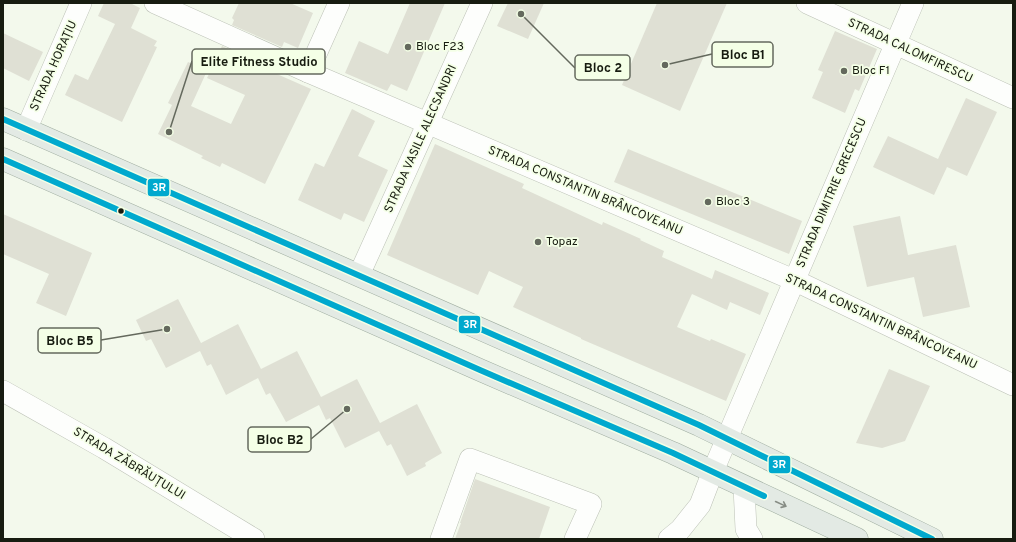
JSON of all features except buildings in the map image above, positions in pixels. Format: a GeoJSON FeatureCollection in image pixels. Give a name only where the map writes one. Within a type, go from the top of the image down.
{"type":"FeatureCollection","features":[{"type":"Feature","properties":{"kind":"main road"},"geometry":{"type":"LineString","coordinates":[[3,120],[699,425],[932,539]]}},
{"type":"Feature","properties":{"kind":"main road"},"geometry":{"type":"LineString","coordinates":[[3,159],[713,472],[857,539]]}},
{"type":"Feature","properties":{"kind":"street","name":"STRADA HORAȚIU"},"geometry":{"type":"LineString","coordinates":[[26,130],[81,3]]}},
{"type":"Feature","properties":{"kind":"street","name":"STRADA CONSTANTIN BRÂNCOVEANU"},"geometry":{"type":"LineString","coordinates":[[155,3],[308,72],[796,281],[1013,385]]}},
{"type":"Feature","properties":{"kind":"street"},"geometry":{"type":"LineString","coordinates":[[308,72],[339,3]]}},
{"type":"Feature","properties":{"kind":"street","name":"STRADA VASILE ALECSANDRI"},"geometry":{"type":"LineString","coordinates":[[359,275],[482,3]]}},
{"type":"Feature","properties":{"kind":"street","name":"STRADA CALOMFIRESCU"},"geometry":{"type":"LineString","coordinates":[[807,3],[1013,98]]}},
{"type":"Feature","properties":{"kind":"street","name":"STRADA DIMITRIE GRECESCU"},"geometry":{"type":"LineString","coordinates":[[669,539],[680,530],[700,505],[913,3]]}},
{"type":"Feature","properties":{"kind":"street","name":"STRADA ZĂBRĂUȚULUI"},"geometry":{"type":"LineString","coordinates":[[3,391],[104,448],[254,539]]}},
{"type":"Feature","properties":{"kind":"street"},"geometry":{"type":"LineString","coordinates":[[441,539],[470,459],[591,504],[575,539]]}},
{"type":"Feature","properties":{"kind":"street"},"geometry":{"type":"LineString","coordinates":[[744,486],[746,529],[752,539]]}},
{"type":"Feature","properties":{"kind":"transit line","name":"3R"},"geometry":{"type":"LineString","coordinates":[[3,119],[699,425],[932,539]]}},
{"type":"Feature","properties":{"kind":"transit line","name":"3R"},"geometry":{"type":"LineString","coordinates":[[3,159],[480,370],[673,453],[764,496]]}},
{"type":"Feature","properties":{"kind":"place","name":"Bloc 2"},"geometry":{"type":"Point","coordinates":[521,14]}},
{"type":"Feature","properties":{"kind":"place","name":"Bloc F23"},"geometry":{"type":"Point","coordinates":[408,47]}},
{"type":"Feature","properties":{"kind":"place","name":"Bloc B1"},"geometry":{"type":"Point","coordinates":[665,65]}},
{"type":"Feature","properties":{"kind":"place","name":"Bloc F1"},"geometry":{"type":"Point","coordinates":[844,71]}},
{"type":"Feature","properties":{"kind":"place","name":"Elite Fitness Studio"},"geometry":{"type":"Point","coordinates":[169,132]}},
{"type":"Feature","properties":{"kind":"place","name":"Bloc 3"},"geometry":{"type":"Point","coordinates":[708,202]}},
{"type":"Feature","properties":{"kind":"place","name":"Topaz"},"geometry":{"type":"Point","coordinates":[538,242]}},
{"type":"Feature","properties":{"kind":"place","name":"Bloc B5"},"geometry":{"type":"Point","coordinates":[167,329]}},
{"type":"Feature","properties":{"kind":"place","name":"Bloc B2"},"geometry":{"type":"Point","coordinates":[347,409]}}]}
